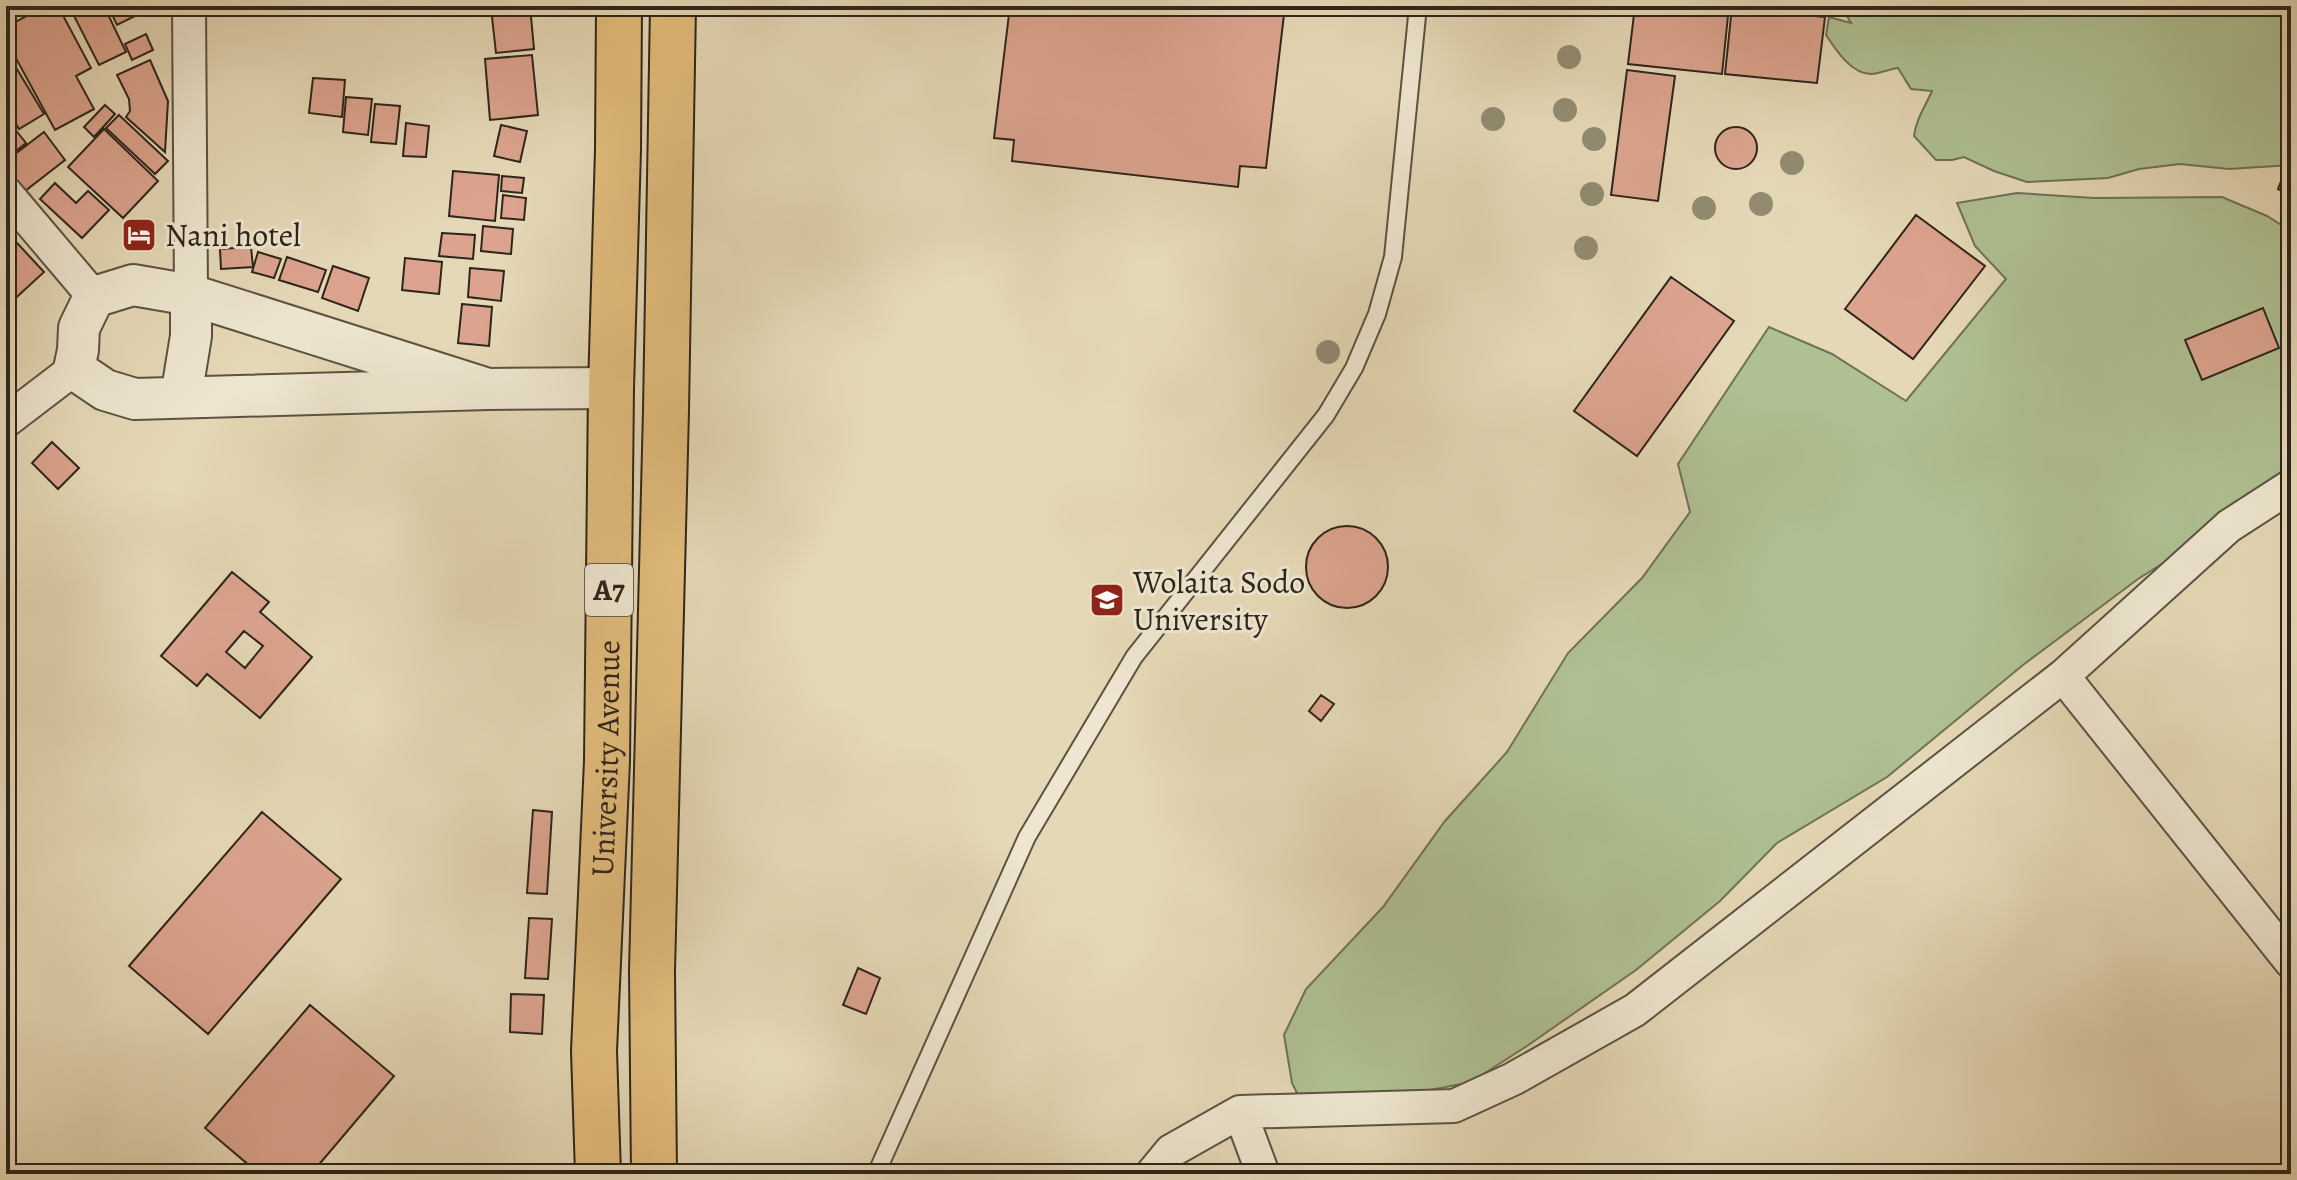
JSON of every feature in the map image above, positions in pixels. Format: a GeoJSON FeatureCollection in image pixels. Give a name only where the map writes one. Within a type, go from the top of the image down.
{"type":"FeatureCollection","features":[{"type":"Feature","properties":{"kind":"highway","name":"University Avenue"},"geometry":{"type":"LineString","coordinates":[[598,1174],[594,1051],[607,761],[619,6]]}},
{"type":"Feature","properties":{"kind":"highway","name":"University Avenue"},"geometry":{"type":"LineString","coordinates":[[654,1174],[652,971],[673,6]]}},
{"type":"Feature","properties":{"kind":"street"},"geometry":{"type":"LineString","coordinates":[[181,397],[191,336],[189,6]]}},
{"type":"Feature","properties":{"kind":"street"},"geometry":{"type":"LineString","coordinates":[[6,193],[94,297]]}},
{"type":"Feature","properties":{"kind":"street"},"geometry":{"type":"LineString","coordinates":[[6,421],[74,369],[79,328],[94,297],[133,285],[191,295],[488,389]]}},
{"type":"Feature","properties":{"kind":"street"},"geometry":{"type":"LineString","coordinates":[[74,369],[105,390],[135,399],[155,400],[611,388]]}},
{"type":"Feature","properties":{"kind":"street"},"geometry":{"type":"LineString","coordinates":[[1152,1174],[1171,1151],[1240,1112],[1454,1106],[1513,1079],[1635,1010],[2063,676],[2229,526],[2291,486]]}},
{"type":"Feature","properties":{"kind":"street"},"geometry":{"type":"LineString","coordinates":[[2063,676],[2291,962]]}},
{"type":"Feature","properties":{"kind":"street"},"geometry":{"type":"LineString","coordinates":[[1240,1112],[1263,1174]]}},
{"type":"Feature","properties":{"kind":"lane"},"geometry":{"type":"LineString","coordinates":[[876,1174],[1027,837],[1134,657],[1326,415],[1354,368],[1377,314],[1393,257],[1418,6]]}},
{"type":"Feature","properties":{"kind":"green space"},"geometry":{"type":"Polygon","coordinates":[[[1841,6],[2291,6],[2291,165],[2229,169],[2180,164],[2139,169],[2108,178],[2027,182],[1964,157],[1936,160],[1914,136],[1932,91],[1911,89],[1898,68],[1871,74],[1851,66],[1826,35],[1829,17],[1851,23],[1841,6]]]}},
{"type":"Feature","properties":{"kind":"green space"},"geometry":{"type":"Polygon","coordinates":[[[2017,193],[2094,198],[2222,197],[2267,216],[2291,231],[2291,482],[2138,579],[2023,665],[1887,777],[1777,843],[1720,901],[1636,970],[1471,1082],[1395,1097],[1299,1097],[1292,1083],[1284,1035],[1306,989],[1383,907],[1445,821],[1507,752],[1568,653],[1642,578],[1690,512],[1678,464],[1769,327],[1832,354],[1906,401],[2006,279],[1975,246],[1957,203],[2017,193]]]}},
{"type":"Feature","properties":{"kind":"building"},"geometry":{"type":"Polygon","coordinates":[[[45,6],[58,6],[91,68],[76,76],[94,109],[55,130],[6,40],[6,27],[45,6]]]}},
{"type":"Feature","properties":{"kind":"building"},"geometry":{"type":"Polygon","coordinates":[[[79,6],[104,6],[126,52],[99,65],[71,10],[79,6]]]}},
{"type":"Feature","properties":{"kind":"building"},"geometry":{"type":"Polygon","coordinates":[[[108,6],[132,6],[137,15],[117,25],[108,6]]]}},
{"type":"Feature","properties":{"kind":"building"},"geometry":{"type":"Polygon","coordinates":[[[530,6],[534,49],[496,53],[491,8],[530,6]]]}},
{"type":"Feature","properties":{"kind":"building"},"geometry":{"type":"Polygon","coordinates":[[[1010,6],[1285,6],[1266,168],[1240,166],[1238,187],[1012,161],[1014,140],[994,138],[1010,6]]]}},
{"type":"Feature","properties":{"kind":"building"},"geometry":{"type":"Polygon","coordinates":[[[1635,6],[1729,6],[1722,74],[1628,64],[1635,6]]]}},
{"type":"Feature","properties":{"kind":"building"},"geometry":{"type":"Polygon","coordinates":[[[1732,7],[1825,17],[1817,83],[1725,74],[1732,7]]]}},
{"type":"Feature","properties":{"kind":"building"},"geometry":{"type":"Polygon","coordinates":[[[146,34],[153,50],[132,60],[125,44],[146,34]]]}},
{"type":"Feature","properties":{"kind":"building"},"geometry":{"type":"Polygon","coordinates":[[[6,51],[44,114],[19,129],[6,107],[6,51]]]}},
{"type":"Feature","properties":{"kind":"building"},"geometry":{"type":"Polygon","coordinates":[[[532,55],[538,115],[490,120],[485,59],[532,55]]]}},
{"type":"Feature","properties":{"kind":"building"},"geometry":{"type":"Polygon","coordinates":[[[150,60],[168,101],[165,152],[126,117],[130,111],[129,99],[117,75],[150,60]]]}},
{"type":"Feature","properties":{"kind":"building"},"geometry":{"type":"Polygon","coordinates":[[[1627,70],[1675,76],[1658,201],[1611,195],[1627,70]]]}},
{"type":"Feature","properties":{"kind":"building"},"geometry":{"type":"Polygon","coordinates":[[[313,78],[345,80],[342,117],[309,113],[313,78]]]}},
{"type":"Feature","properties":{"kind":"building"},"geometry":{"type":"Polygon","coordinates":[[[346,97],[372,99],[368,135],[343,132],[346,97]]]}},
{"type":"Feature","properties":{"kind":"building"},"geometry":{"type":"Polygon","coordinates":[[[375,104],[400,106],[396,144],[371,142],[375,104]]]}},
{"type":"Feature","properties":{"kind":"building"},"geometry":{"type":"Polygon","coordinates":[[[105,105],[115,114],[94,137],[84,127],[105,105]]]}},
{"type":"Feature","properties":{"kind":"building"},"geometry":{"type":"Polygon","coordinates":[[[119,115],[168,161],[155,174],[106,128],[119,115]]]}},
{"type":"Feature","properties":{"kind":"building"},"geometry":{"type":"Polygon","coordinates":[[[6,118],[26,143],[6,159],[6,118]]]}},
{"type":"Feature","properties":{"kind":"building"},"geometry":{"type":"Polygon","coordinates":[[[406,123],[429,126],[426,157],[403,156],[406,123]]]}},
{"type":"Feature","properties":{"kind":"building"},"geometry":{"type":"Polygon","coordinates":[[[501,125],[527,131],[520,162],[494,156],[501,125]]]}},
{"type":"Feature","properties":{"kind":"building"},"geometry":{"type":"Polygon","coordinates":[[[1736,127],[1751,133],[1757,148],[1751,163],[1736,169],[1721,163],[1715,148],[1721,133],[1736,127]]]}},
{"type":"Feature","properties":{"kind":"building"},"geometry":{"type":"Polygon","coordinates":[[[104,129],[158,181],[123,218],[68,167],[104,129]]]}},
{"type":"Feature","properties":{"kind":"building"},"geometry":{"type":"Polygon","coordinates":[[[44,132],[65,160],[25,191],[6,167],[6,161],[44,132]]]}},
{"type":"Feature","properties":{"kind":"building"},"geometry":{"type":"Polygon","coordinates":[[[2291,156],[2291,195],[2278,189],[2291,156]]]}},
{"type":"Feature","properties":{"kind":"building"},"geometry":{"type":"Polygon","coordinates":[[[453,171],[499,175],[495,221],[449,216],[453,171]]]}},
{"type":"Feature","properties":{"kind":"building"},"geometry":{"type":"Polygon","coordinates":[[[502,176],[524,178],[522,193],[501,191],[502,176]]]}},
{"type":"Feature","properties":{"kind":"building"},"geometry":{"type":"Polygon","coordinates":[[[55,183],[76,203],[88,191],[109,210],[82,238],[40,199],[55,183]]]}},
{"type":"Feature","properties":{"kind":"building"},"geometry":{"type":"Polygon","coordinates":[[[503,195],[526,198],[524,220],[501,218],[503,195]]]}},
{"type":"Feature","properties":{"kind":"building"},"geometry":{"type":"Polygon","coordinates":[[[1916,215],[1985,266],[1913,359],[1845,309],[1916,215]]]}},
{"type":"Feature","properties":{"kind":"building"},"geometry":{"type":"Polygon","coordinates":[[[483,226],[513,229],[511,254],[481,251],[483,226]]]}},
{"type":"Feature","properties":{"kind":"building"},"geometry":{"type":"Polygon","coordinates":[[[6,231],[44,272],[8,305],[6,303],[6,231]]]}},
{"type":"Feature","properties":{"kind":"building"},"geometry":{"type":"Polygon","coordinates":[[[442,233],[475,235],[473,259],[439,256],[442,233]]]}},
{"type":"Feature","properties":{"kind":"building"},"geometry":{"type":"Polygon","coordinates":[[[251,247],[253,267],[221,269],[220,249],[251,247]]]}},
{"type":"Feature","properties":{"kind":"building"},"geometry":{"type":"Polygon","coordinates":[[[258,252],[281,259],[274,278],[252,272],[258,252]]]}},
{"type":"Feature","properties":{"kind":"building"},"geometry":{"type":"Polygon","coordinates":[[[287,257],[326,270],[318,292],[279,280],[287,257]]]}},
{"type":"Feature","properties":{"kind":"building"},"geometry":{"type":"Polygon","coordinates":[[[405,258],[442,262],[439,294],[402,290],[405,258]]]}},
{"type":"Feature","properties":{"kind":"building"},"geometry":{"type":"Polygon","coordinates":[[[333,266],[369,278],[358,311],[322,298],[333,266]]]}},
{"type":"Feature","properties":{"kind":"building"},"geometry":{"type":"Polygon","coordinates":[[[470,268],[504,271],[501,301],[468,297],[470,268]]]}},
{"type":"Feature","properties":{"kind":"building"},"geometry":{"type":"Polygon","coordinates":[[[1671,277],[1734,321],[1637,456],[1574,411],[1671,277]]]}},
{"type":"Feature","properties":{"kind":"building"},"geometry":{"type":"Polygon","coordinates":[[[462,304],[492,307],[489,346],[458,343],[462,304]]]}},
{"type":"Feature","properties":{"kind":"building"},"geometry":{"type":"Polygon","coordinates":[[[2263,308],[2279,348],[2202,380],[2185,340],[2263,308]]]}},
{"type":"Feature","properties":{"kind":"building"},"geometry":{"type":"Polygon","coordinates":[[[52,442],[79,468],[58,489],[32,463],[52,442]]]}},
{"type":"Feature","properties":{"kind":"building"},"geometry":{"type":"Polygon","coordinates":[[[1347,526],[1363,529],[1376,538],[1385,551],[1388,567],[1385,583],[1376,596],[1363,605],[1347,608],[1331,605],[1318,596],[1309,583],[1306,567],[1309,551],[1318,538],[1331,529],[1347,526]]]}},
{"type":"Feature","properties":{"kind":"building"},"geometry":{"type":"Polygon","coordinates":[[[232,572],[269,602],[260,612],[312,657],[260,718],[207,674],[197,686],[161,656],[232,572]],[[244,631],[226,652],[245,668],[263,646],[244,631]]]}},
{"type":"Feature","properties":{"kind":"building"},"geometry":{"type":"Polygon","coordinates":[[[1321,695],[1334,704],[1321,721],[1309,711],[1321,695]]]}},
{"type":"Feature","properties":{"kind":"building"},"geometry":{"type":"Polygon","coordinates":[[[533,810],[552,812],[547,894],[527,893],[533,810]]]}},
{"type":"Feature","properties":{"kind":"building"},"geometry":{"type":"Polygon","coordinates":[[[262,812],[341,879],[208,1034],[129,966],[262,812]]]}},
{"type":"Feature","properties":{"kind":"building"},"geometry":{"type":"Polygon","coordinates":[[[529,918],[552,919],[548,979],[525,978],[529,918]]]}},
{"type":"Feature","properties":{"kind":"building"},"geometry":{"type":"Polygon","coordinates":[[[858,968],[880,978],[866,1014],[843,1005],[858,968]]]}},
{"type":"Feature","properties":{"kind":"building"},"geometry":{"type":"Polygon","coordinates":[[[511,994],[544,995],[542,1034],[510,1032],[511,994]]]}},
{"type":"Feature","properties":{"kind":"building"},"geometry":{"type":"Polygon","coordinates":[[[310,1005],[394,1076],[311,1174],[255,1174],[257,1172],[205,1128],[310,1005]]]}},
{"type":"Feature","properties":{"kind":"place","name":"Nani hotel"},"geometry":{"type":"Point","coordinates":[139,235]}},
{"type":"Feature","properties":{"kind":"place","name":"Wolaita Sodo University"},"geometry":{"type":"Point","coordinates":[1107,600]}}]}
